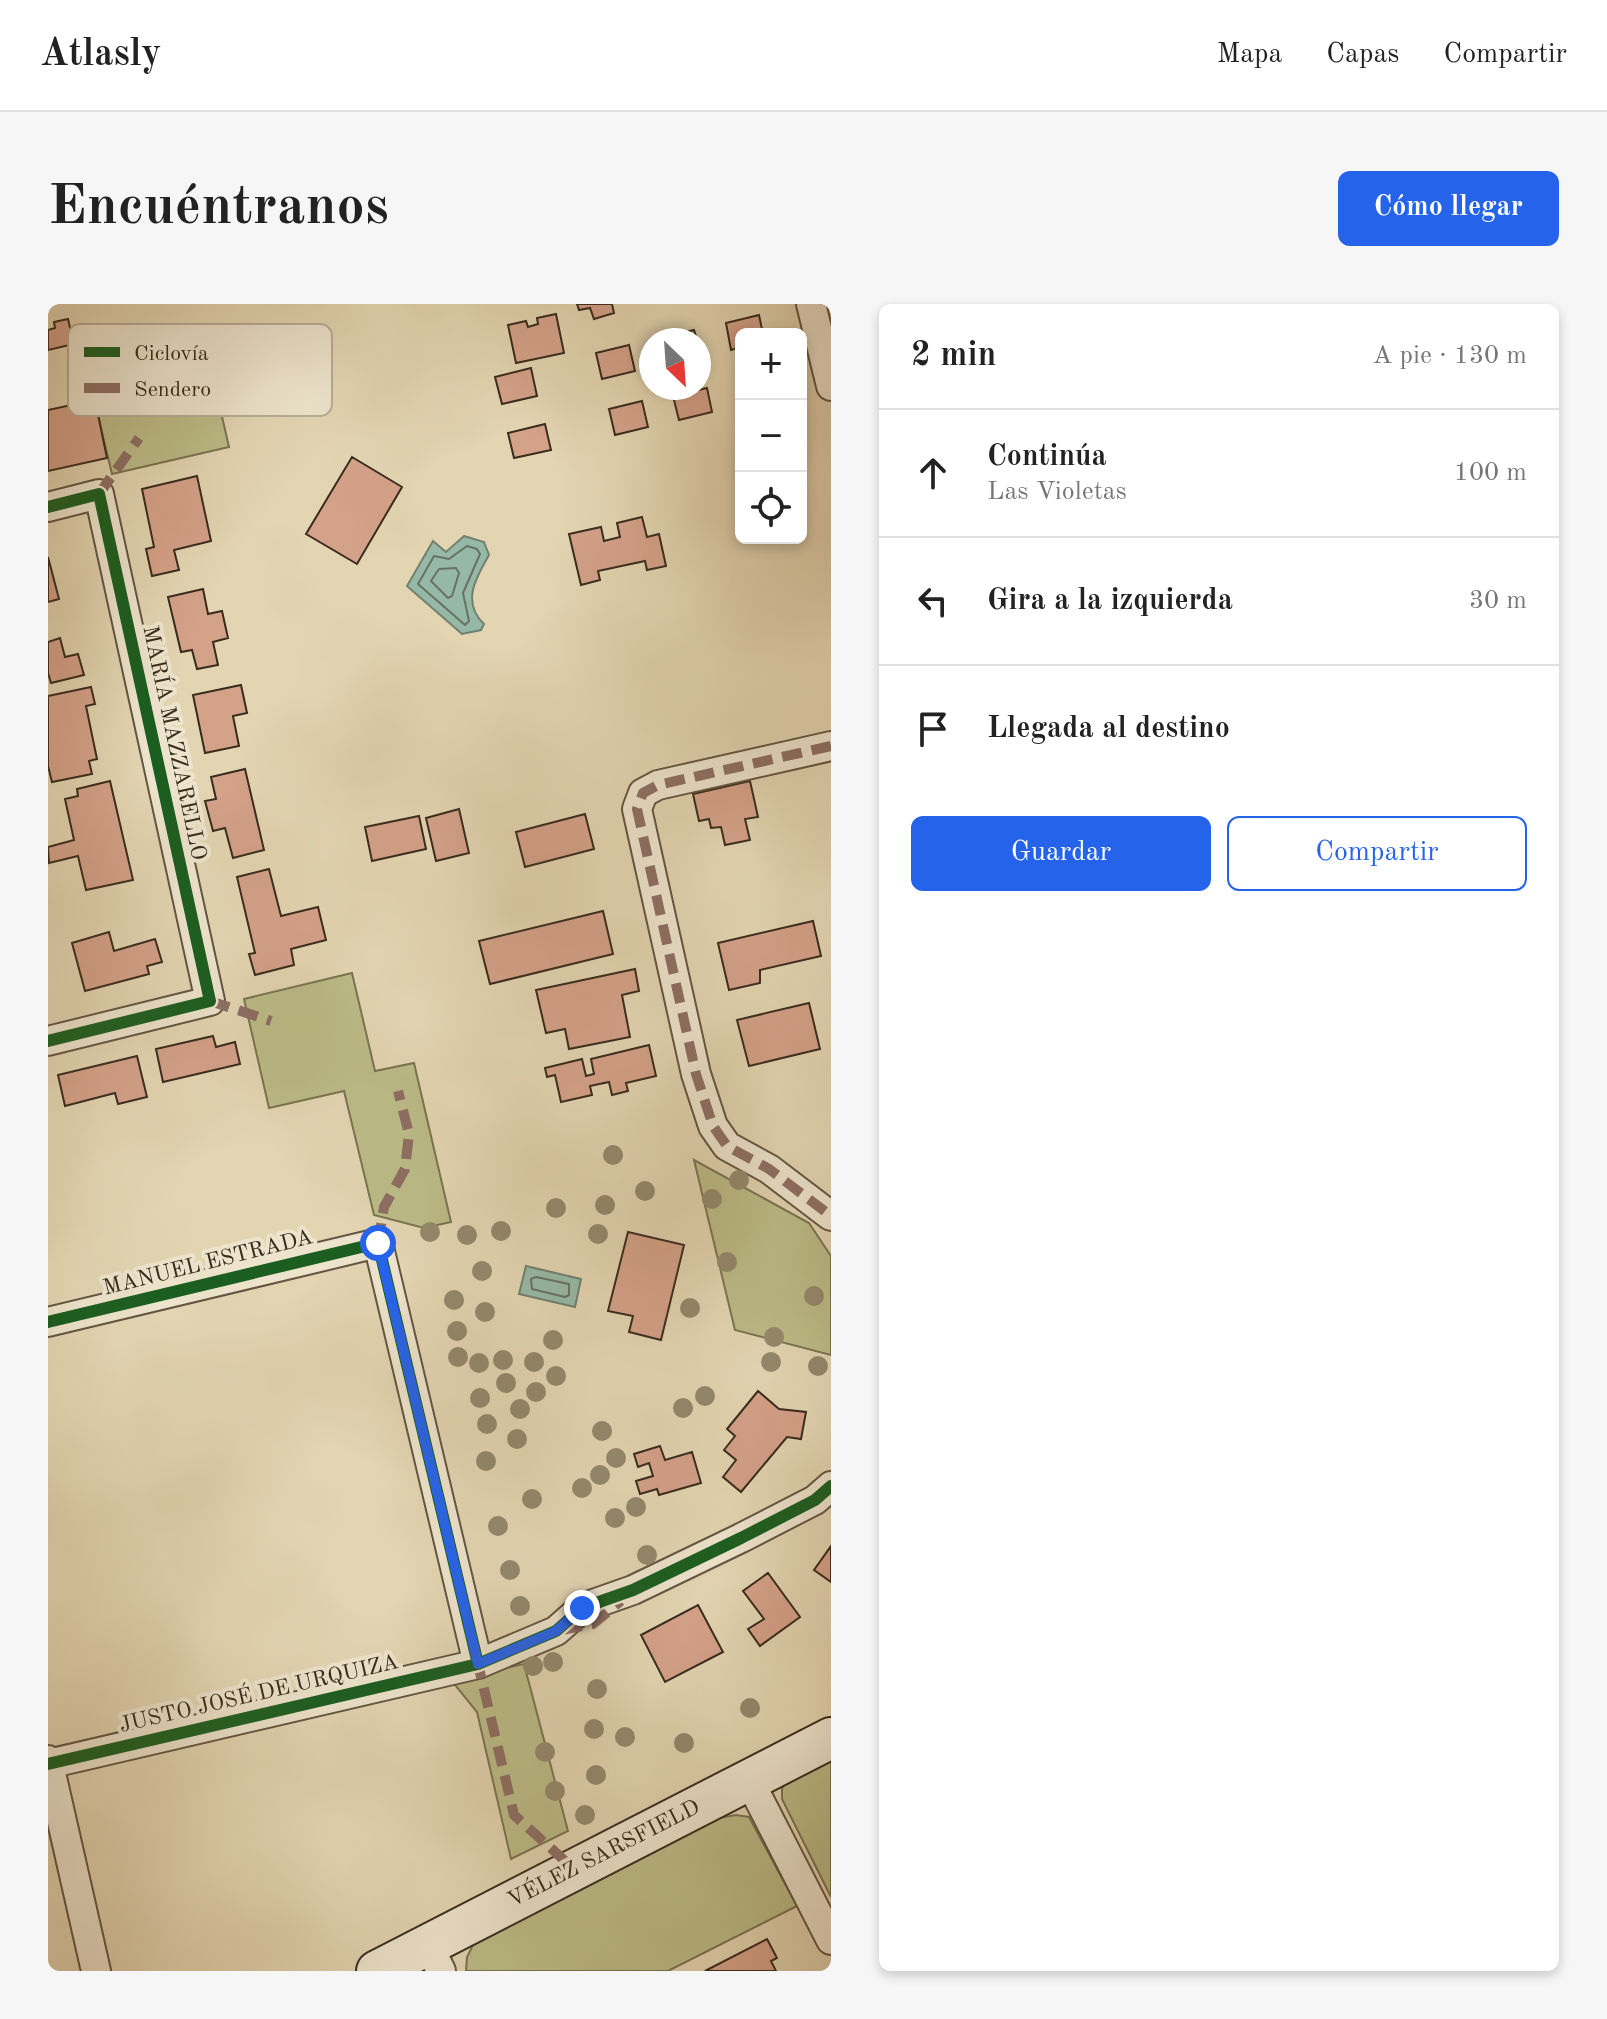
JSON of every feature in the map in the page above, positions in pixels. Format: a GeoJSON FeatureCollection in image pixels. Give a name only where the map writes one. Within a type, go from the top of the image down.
{"type":"FeatureCollection","features":[{"type":"Feature","properties":{"kind":"main road","name":"VÉLEZ SARSFIELD"},"geometry":{"type":"LineString","coordinates":[[377,1971],[435,1958],[749,1780],[831,1738]]}},
{"type":"Feature","properties":{"kind":"street"},"geometry":{"type":"LineString","coordinates":[[811,304],[831,386]]}},
{"type":"Feature","properties":{"kind":"street","name":"MARÍA MAZZARELLO"},"geometry":{"type":"LineString","coordinates":[[48,507],[99,494],[210,1001],[48,1041]]}},
{"type":"Feature","properties":{"kind":"street"},"geometry":{"type":"LineString","coordinates":[[831,746],[658,785],[643,793],[637,809],[692,1060],[713,1126],[727,1146],[769,1169],[831,1216]]}},
{"type":"Feature","properties":{"kind":"street","name":"MANUEL ESTRADA"},"geometry":{"type":"LineString","coordinates":[[48,1322],[378,1243],[478,1664]]}},
{"type":"Feature","properties":{"kind":"street","name":"JUSTO JOSÉ DE URQUIZA"},"geometry":{"type":"LineString","coordinates":[[48,1762],[478,1664],[556,1631],[582,1608],[633,1590],[815,1500],[831,1486]]}},
{"type":"Feature","properties":{"kind":"street"},"geometry":{"type":"LineString","coordinates":[[48,1762],[96,1971]]}},
{"type":"Feature","properties":{"kind":"street"},"geometry":{"type":"LineString","coordinates":[[749,1780],[831,1940]]}},
{"type":"Feature","properties":{"kind":"green space"},"geometry":{"type":"Polygon","coordinates":[[[98,416],[222,416],[229,447],[112,474],[98,416]]]}},
{"type":"Feature","properties":{"kind":"green space"},"geometry":{"type":"Polygon","coordinates":[[[352,973],[375,1071],[414,1063],[451,1222],[424,1228],[374,1215],[344,1091],[269,1108],[244,999],[352,973]]]}},
{"type":"Feature","properties":{"kind":"green space"},"geometry":{"type":"Polygon","coordinates":[[[694,1160],[809,1223],[831,1256],[831,1355],[735,1330],[694,1160]]]}},
{"type":"Feature","properties":{"kind":"green space"},"geometry":{"type":"Polygon","coordinates":[[[524,1664],[568,1831],[511,1859],[477,1712],[451,1680],[524,1664]]]}},
{"type":"Feature","properties":{"kind":"green space"},"geometry":{"type":"Polygon","coordinates":[[[831,1757],[831,1897],[782,1799],[782,1789],[786,1779],[831,1757]]]}},
{"type":"Feature","properties":{"kind":"green space"},"geometry":{"type":"Polygon","coordinates":[[[736,1815],[749,1817],[797,1906],[668,1971],[466,1971],[467,1957],[473,1945],[713,1819],[736,1815]]]}},
{"type":"Feature","properties":{"kind":"water"},"geometry":{"type":"Polygon","coordinates":[[[464,536],[484,542],[489,555],[476,581],[472,599],[477,616],[484,624],[481,630],[462,634],[407,586],[433,541],[446,552],[464,536]]]}},
{"type":"Feature","properties":{"kind":"water"},"geometry":{"type":"Polygon","coordinates":[[[526,1266],[581,1279],[575,1307],[519,1294],[526,1266]]]}},
{"type":"Feature","properties":{"kind":"building"},"geometry":{"type":"Polygon","coordinates":[[[577,304],[612,304],[614,313],[594,319],[590,308],[579,310],[577,304]]]}},
{"type":"Feature","properties":{"kind":"building"},"geometry":{"type":"Polygon","coordinates":[[[556,314],[564,353],[516,363],[508,325],[526,321],[528,327],[538,324],[537,318],[556,314]]]}},
{"type":"Feature","properties":{"kind":"building"},"geometry":{"type":"Polygon","coordinates":[[[759,315],[762,328],[735,328],[735,349],[731,350],[726,323],[759,315]]]}},
{"type":"Feature","properties":{"kind":"building"},"geometry":{"type":"Polygon","coordinates":[[[68,319],[68,345],[48,350],[48,330],[55,328],[54,322],[68,319]]]}},
{"type":"Feature","properties":{"kind":"building"},"geometry":{"type":"Polygon","coordinates":[[[629,345],[635,371],[602,379],[596,353],[629,345]]]}},
{"type":"Feature","properties":{"kind":"building"},"geometry":{"type":"Polygon","coordinates":[[[531,368],[537,396],[502,404],[495,377],[531,368]]]}},
{"type":"Feature","properties":{"kind":"building"},"geometry":{"type":"Polygon","coordinates":[[[674,400],[710,400],[712,412],[679,420],[674,400]]]}},
{"type":"Feature","properties":{"kind":"building"},"geometry":{"type":"Polygon","coordinates":[[[642,401],[648,427],[615,435],[609,409],[642,401]]]}},
{"type":"Feature","properties":{"kind":"building"},"geometry":{"type":"Polygon","coordinates":[[[68,406],[68,416],[98,416],[107,458],[48,471],[48,410],[68,406]]]}},
{"type":"Feature","properties":{"kind":"building"},"geometry":{"type":"Polygon","coordinates":[[[545,424],[551,450],[514,458],[508,433],[545,424]]]}},
{"type":"Feature","properties":{"kind":"building"},"geometry":{"type":"Polygon","coordinates":[[[352,457],[402,487],[357,564],[306,534],[352,457]]]}},
{"type":"Feature","properties":{"kind":"building"},"geometry":{"type":"Polygon","coordinates":[[[197,476],[211,541],[174,550],[179,570],[152,576],[146,549],[154,547],[142,489],[197,476]]]}},
{"type":"Feature","properties":{"kind":"building"},"geometry":{"type":"Polygon","coordinates":[[[642,517],[647,537],[659,534],[666,566],[647,570],[645,561],[598,571],[600,580],[581,585],[569,534],[601,527],[604,541],[620,537],[617,523],[642,517]]]}},
{"type":"Feature","properties":{"kind":"building"},"geometry":{"type":"Polygon","coordinates":[[[48,557],[59,599],[48,602],[48,557]]]}},
{"type":"Feature","properties":{"kind":"building"},"geometry":{"type":"Polygon","coordinates":[[[203,589],[208,614],[222,611],[228,638],[213,642],[218,665],[197,669],[192,650],[181,652],[168,597],[203,589]]]}},
{"type":"Feature","properties":{"kind":"building"},"geometry":{"type":"Polygon","coordinates":[[[60,638],[65,657],[78,654],[84,675],[51,683],[48,642],[60,638]]]}},
{"type":"Feature","properties":{"kind":"building"},"geometry":{"type":"Polygon","coordinates":[[[241,685],[247,713],[233,716],[239,746],[205,753],[193,695],[241,685]]]}},
{"type":"Feature","properties":{"kind":"building"},"geometry":{"type":"Polygon","coordinates":[[[91,687],[95,704],[86,706],[97,759],[89,761],[92,774],[52,782],[48,766],[48,696],[91,687]]]}},
{"type":"Feature","properties":{"kind":"building"},"geometry":{"type":"Polygon","coordinates":[[[245,769],[264,850],[233,858],[225,828],[213,831],[205,801],[216,799],[211,777],[245,769]]]}},
{"type":"Feature","properties":{"kind":"building"},"geometry":{"type":"Polygon","coordinates":[[[110,781],[133,880],[86,890],[78,856],[49,863],[48,847],[74,840],[65,799],[78,796],[77,789],[110,781]]]}},
{"type":"Feature","properties":{"kind":"building"},"geometry":{"type":"Polygon","coordinates":[[[750,781],[758,817],[745,819],[750,840],[725,845],[721,827],[711,828],[709,819],[699,821],[693,794],[750,781]]]}},
{"type":"Feature","properties":{"kind":"building"},"geometry":{"type":"Polygon","coordinates":[[[459,809],[469,853],[436,861],[426,818],[459,809]]]}},
{"type":"Feature","properties":{"kind":"building"},"geometry":{"type":"Polygon","coordinates":[[[585,814],[594,849],[525,867],[516,832],[585,814]]]}},
{"type":"Feature","properties":{"kind":"building"},"geometry":{"type":"Polygon","coordinates":[[[419,816],[426,849],[372,861],[365,827],[419,816]]]}},
{"type":"Feature","properties":{"kind":"building"},"geometry":{"type":"Polygon","coordinates":[[[269,869],[281,916],[318,907],[326,940],[291,949],[294,965],[255,975],[249,954],[255,953],[237,877],[269,869]]]}},
{"type":"Feature","properties":{"kind":"building"},"geometry":{"type":"Polygon","coordinates":[[[603,911],[613,954],[490,984],[479,941],[603,911]]]}},
{"type":"Feature","properties":{"kind":"building"},"geometry":{"type":"Polygon","coordinates":[[[813,921],[821,956],[760,970],[760,983],[729,990],[718,943],[813,921]]]}},
{"type":"Feature","properties":{"kind":"building"},"geometry":{"type":"Polygon","coordinates":[[[109,932],[114,951],[155,939],[162,962],[147,966],[149,974],[85,991],[72,943],[109,932]]]}},
{"type":"Feature","properties":{"kind":"building"},"geometry":{"type":"Polygon","coordinates":[[[635,969],[639,991],[622,995],[630,1037],[569,1049],[565,1029],[546,1033],[536,990],[635,969]]]}},
{"type":"Feature","properties":{"kind":"building"},"geometry":{"type":"Polygon","coordinates":[[[809,1003],[820,1049],[749,1066],[737,1020],[809,1003]]]}},
{"type":"Feature","properties":{"kind":"building"},"geometry":{"type":"Polygon","coordinates":[[[213,1036],[216,1047],[235,1042],[240,1064],[163,1082],[156,1049],[213,1036]]]}},
{"type":"Feature","properties":{"kind":"building"},"geometry":{"type":"Polygon","coordinates":[[[649,1045],[656,1076],[626,1083],[628,1091],[612,1095],[609,1082],[590,1086],[592,1095],[561,1102],[555,1075],[547,1077],[545,1068],[582,1059],[586,1076],[594,1074],[591,1059],[649,1045]]]}},
{"type":"Feature","properties":{"kind":"building"},"geometry":{"type":"Polygon","coordinates":[[[137,1056],[147,1097],[118,1104],[115,1093],[65,1106],[58,1075],[137,1056]]]}},
{"type":"Feature","properties":{"kind":"building"},"geometry":{"type":"Polygon","coordinates":[[[628,1232],[684,1245],[661,1340],[629,1332],[633,1316],[608,1311],[628,1232]]]}},
{"type":"Feature","properties":{"kind":"building"},"geometry":{"type":"Polygon","coordinates":[[[758,1391],[779,1409],[806,1412],[801,1439],[787,1437],[741,1492],[723,1477],[736,1460],[724,1450],[735,1436],[727,1429],[758,1391]]]}},
{"type":"Feature","properties":{"kind":"building"},"geometry":{"type":"Polygon","coordinates":[[[660,1446],[665,1460],[692,1452],[701,1483],[659,1495],[657,1489],[640,1494],[636,1481],[653,1476],[649,1463],[638,1467],[634,1454],[660,1446]]]}},
{"type":"Feature","properties":{"kind":"building"},"geometry":{"type":"Polygon","coordinates":[[[831,1546],[831,1582],[814,1570],[831,1546]]]}},
{"type":"Feature","properties":{"kind":"building"},"geometry":{"type":"Polygon","coordinates":[[[768,1573],[800,1617],[760,1646],[748,1629],[764,1619],[743,1591],[768,1573]]]}},
{"type":"Feature","properties":{"kind":"building"},"geometry":{"type":"Polygon","coordinates":[[[698,1605],[723,1652],[665,1682],[641,1635],[698,1605]]]}},
{"type":"Feature","properties":{"kind":"building"},"geometry":{"type":"Polygon","coordinates":[[[767,1939],[777,1958],[771,1961],[776,1971],[705,1971],[767,1939]]]}},
{"type":"Feature","properties":{"kind":"marked path"},"geometry":{"type":"LineString","coordinates":[[99,494],[139,438]]}},
{"type":"Feature","properties":{"kind":"marked path"},"geometry":{"type":"LineString","coordinates":[[831,746],[658,785],[643,793],[637,809],[696,1074],[713,1126],[727,1146],[769,1169],[831,1216]]}},
{"type":"Feature","properties":{"kind":"marked path"},"geometry":{"type":"LineString","coordinates":[[210,1001],[271,1021]]}},
{"type":"Feature","properties":{"kind":"marked path"},"geometry":{"type":"LineString","coordinates":[[378,1243],[384,1207],[405,1169],[409,1134],[398,1091]]}},
{"type":"Feature","properties":{"kind":"marked path"},"geometry":{"type":"LineString","coordinates":[[562,1630],[593,1624],[621,1601]]}},
{"type":"Feature","properties":{"kind":"marked path"},"geometry":{"type":"LineString","coordinates":[[483,1662],[478,1664],[514,1815],[574,1869]]}},
{"type":"Feature","properties":{"kind":"cycle path"},"geometry":{"type":"LineString","coordinates":[[48,507],[99,494],[210,1001],[48,1041]]}},
{"type":"Feature","properties":{"kind":"cycle path"},"geometry":{"type":"LineString","coordinates":[[48,1322],[378,1243],[478,1664]]}},
{"type":"Feature","properties":{"kind":"cycle path"},"geometry":{"type":"LineString","coordinates":[[48,1764],[478,1664],[556,1631],[582,1608],[633,1590],[741,1538],[815,1500],[831,1486]]}},
{"type":"Feature","properties":{"kind":"route"},"geometry":{"type":"LineString","coordinates":[[378,1243],[478,1664],[556,1631],[582,1608]]}}]}
